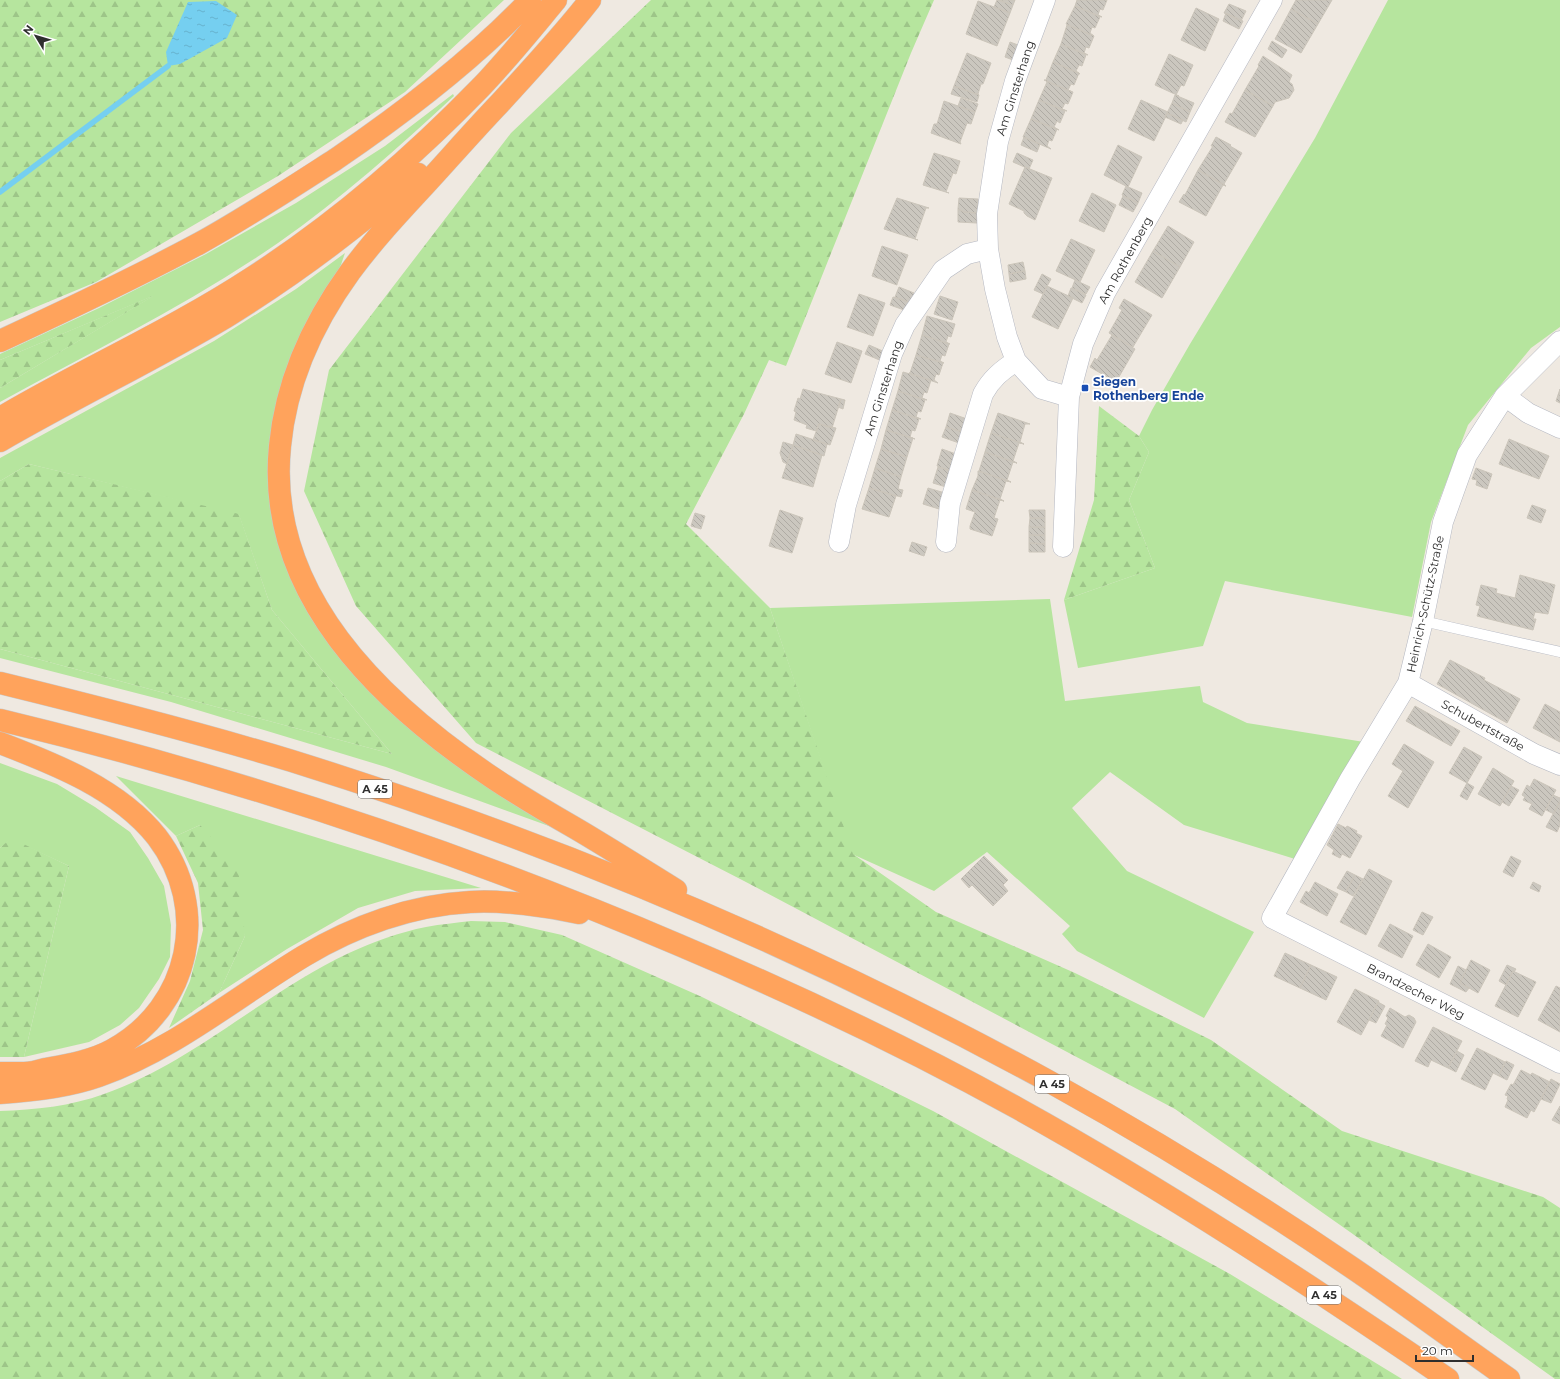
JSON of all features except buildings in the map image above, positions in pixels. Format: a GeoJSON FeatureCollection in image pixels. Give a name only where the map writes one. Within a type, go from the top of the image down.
{"type":"FeatureCollection","features":[{"type":"Feature","properties":{"kind":"highway"},"geometry":{"type":"LineString","coordinates":[[0,341],[95,297],[200,243],[254,212],[372,135],[416,103],[463,64],[510,21],[530,0]]}},
{"type":"Feature","properties":{"kind":"highway"},"geometry":{"type":"LineString","coordinates":[[0,418],[172,326],[252,278],[321,229],[384,179],[450,117],[496,70],[556,0]]}},
{"type":"Feature","properties":{"kind":"highway"},"geometry":{"type":"LineString","coordinates":[[590,0],[538,63],[500,102],[374,242],[341,285],[328,305],[297,368],[289,395],[282,424],[279,451],[279,487],[291,551],[303,581],[338,640],[386,694],[448,746],[505,786],[739,928]]}},
{"type":"Feature","properties":{"kind":"highway"},"geometry":{"type":"LineString","coordinates":[[0,441],[180,343],[264,293],[333,245],[395,195],[500,102]]}},
{"type":"Feature","properties":{"kind":"highway","name":"A 45"},"geometry":{"type":"LineString","coordinates":[[0,683],[140,717],[284,759],[443,811],[592,867],[739,928],[845,977],[949,1028],[1154,1142],[1253,1202],[1350,1266],[1509,1379]]}},
{"type":"Feature","properties":{"kind":"highway","name":"A 45"},"geometry":{"type":"LineString","coordinates":[[0,720],[150,758],[295,801],[439,850],[573,900],[734,968],[830,1012],[924,1059],[1018,1108],[1109,1160],[1199,1215],[1327,1297],[1448,1379]]}},
{"type":"Feature","properties":{"kind":"highway"},"geometry":{"type":"LineString","coordinates":[[0,743],[32,755],[86,781],[106,793],[142,820],[157,837],[169,856],[177,873],[186,906],[188,922],[185,955],[174,987],[151,1020],[137,1033],[111,1050],[96,1057],[64,1066],[26,1073],[0,1073]]}},
{"type":"Feature","properties":{"kind":"highway"},"geometry":{"type":"LineString","coordinates":[[0,1092],[26,1092],[66,1085],[98,1077],[128,1064],[153,1053],[183,1035],[304,956],[342,936],[381,920],[422,908],[470,902],[533,905],[565,910],[637,927]]}},
{"type":"Feature","properties":{"kind":"street","name":"Am Ginsterhang"},"geometry":{"type":"LineString","coordinates":[[1045,0],[1015,81],[998,142],[987,214],[988,249],[995,289],[1007,337],[1016,361],[1042,390],[1069,397]]}},
{"type":"Feature","properties":{"kind":"street","name":"Am Rothenberg"},"geometry":{"type":"LineString","coordinates":[[1063,547],[1069,397],[1083,344],[1105,293],[1272,0]]}},
{"type":"Feature","properties":{"kind":"street","name":"Am Ginsterhang"},"geometry":{"type":"LineString","coordinates":[[839,542],[846,505],[892,354],[905,325],[943,270],[967,254],[988,249]]}},
{"type":"Feature","properties":{"kind":"street","name":"Heinrich-Schütz-Straße"},"geometry":{"type":"LineString","coordinates":[[1272,918],[1350,779],[1408,683],[1423,621],[1443,522],[1467,455],[1505,396],[1560,341]]}},
{"type":"Feature","properties":{"kind":"street"},"geometry":{"type":"LineString","coordinates":[[946,542],[950,503],[983,394],[988,384],[994,377],[1004,368],[1016,361]]}},
{"type":"Feature","properties":{"kind":"street"},"geometry":{"type":"LineString","coordinates":[[1505,396],[1528,413],[1560,428]]}},
{"type":"Feature","properties":{"kind":"street","name":"Schubertstraße"},"geometry":{"type":"LineString","coordinates":[[1408,683],[1534,754],[1560,765]]}},
{"type":"Feature","properties":{"kind":"street","name":"Brandzecher Weg"},"geometry":{"type":"LineString","coordinates":[[1272,918],[1560,1063]]}},
{"type":"Feature","properties":{"kind":"lane"},"geometry":{"type":"LineString","coordinates":[[1423,621],[1560,652]]}},
{"type":"Feature","properties":{"kind":"green space"},"geometry":{"type":"Polygon","coordinates":[[[0,0],[504,0],[405,92],[278,176],[96,282],[0,322],[0,0]]]}},
{"type":"Feature","properties":{"kind":"green space"},"geometry":{"type":"Polygon","coordinates":[[[651,0],[934,0],[911,53],[786,366],[769,360],[744,414],[686,524],[770,608],[853,854],[936,912],[1075,973],[1211,1040],[1342,1131],[1543,1197],[1560,1208],[1560,1379],[1555,1379],[1175,1109],[744,881],[476,743],[356,606],[304,491],[329,370],[511,133],[651,0]]]}},
{"type":"Feature","properties":{"kind":"green space"},"geometry":{"type":"Polygon","coordinates":[[[1388,0],[1560,0],[1560,327],[1531,348],[1468,425],[1431,522],[1412,617],[1225,581],[1203,646],[1078,668],[1064,600],[1155,568],[1129,500],[1149,452],[1139,436],[1152,410],[1190,344],[1315,138],[1388,0]]]}},
{"type":"Feature","properties":{"kind":"green space"},"geometry":{"type":"Polygon","coordinates":[[[453,94],[454,96],[412,135],[369,172],[324,209],[278,243],[176,307],[0,402],[0,388],[153,296],[0,360],[0,354],[99,308],[206,254],[296,203],[385,146],[453,94]]]}},
{"type":"Feature","properties":{"kind":"green space"},"geometry":{"type":"Polygon","coordinates":[[[345,253],[273,464],[337,648],[571,834],[386,767],[171,702],[0,658],[0,649],[392,754],[272,610],[239,515],[29,464],[0,481],[0,458],[214,341],[296,289],[345,253]]]}},
{"type":"Feature","properties":{"kind":"green space"},"geometry":{"type":"Polygon","coordinates":[[[157,294],[0,388],[0,360],[157,294]]]}},
{"type":"Feature","properties":{"kind":"green space"},"geometry":{"type":"Polygon","coordinates":[[[1099,406],[1139,436],[1149,452],[1129,500],[1155,568],[1064,600],[1094,500],[1099,406]]]}},
{"type":"Feature","properties":{"kind":"green space"},"geometry":{"type":"Polygon","coordinates":[[[29,464],[239,514],[272,610],[392,754],[0,649],[0,481],[29,464]]]}},
{"type":"Feature","properties":{"kind":"green space"},"geometry":{"type":"Polygon","coordinates":[[[1050,599],[1065,701],[1200,686],[1203,702],[1247,723],[1364,742],[1295,859],[1184,825],[1110,772],[1072,808],[1127,871],[1254,932],[1204,1018],[1077,951],[1062,934],[1070,926],[987,852],[934,891],[852,854],[770,608],[1050,599]]]}},
{"type":"Feature","properties":{"kind":"green space"},"geometry":{"type":"Polygon","coordinates":[[[0,763],[57,784],[95,807],[130,832],[148,858],[164,886],[171,925],[170,957],[159,979],[139,1008],[120,1025],[89,1042],[24,1057],[69,866],[11,839],[0,848],[0,763]]]}},
{"type":"Feature","properties":{"kind":"green space"},"geometry":{"type":"Polygon","coordinates":[[[116,776],[481,888],[415,891],[358,908],[287,949],[219,993],[245,936],[200,825],[176,836],[116,776]]]}},
{"type":"Feature","properties":{"kind":"green space"},"geometry":{"type":"Polygon","coordinates":[[[200,825],[238,866],[245,936],[219,993],[169,1028],[190,981],[203,930],[198,883],[176,836],[200,825]]]}},
{"type":"Feature","properties":{"kind":"green space"},"geometry":{"type":"Polygon","coordinates":[[[11,838],[69,866],[24,1057],[0,1057],[0,848],[11,838]]]}},
{"type":"Feature","properties":{"kind":"green space"},"geometry":{"type":"Polygon","coordinates":[[[471,921],[505,922],[562,935],[702,997],[933,1111],[1230,1274],[1402,1379],[0,1379],[0,1111],[53,1107],[79,1102],[104,1094],[137,1080],[168,1064],[199,1046],[288,987],[349,953],[377,941],[416,929],[471,921]]]}},
{"type":"Feature","properties":{"kind":"water"},"geometry":{"type":"Polygon","coordinates":[[[216,1],[237,15],[227,38],[180,64],[168,66],[166,52],[188,2],[216,1]]]}},
{"type":"Feature","properties":{"kind":"waterway"},"geometry":{"type":"LineString","coordinates":[[0,192],[168,66]]}},
{"type":"Feature","properties":{"kind":"place","name":"Siegen Rothenberg Ende"},"geometry":{"type":"Point","coordinates":[1085,388]}}]}
